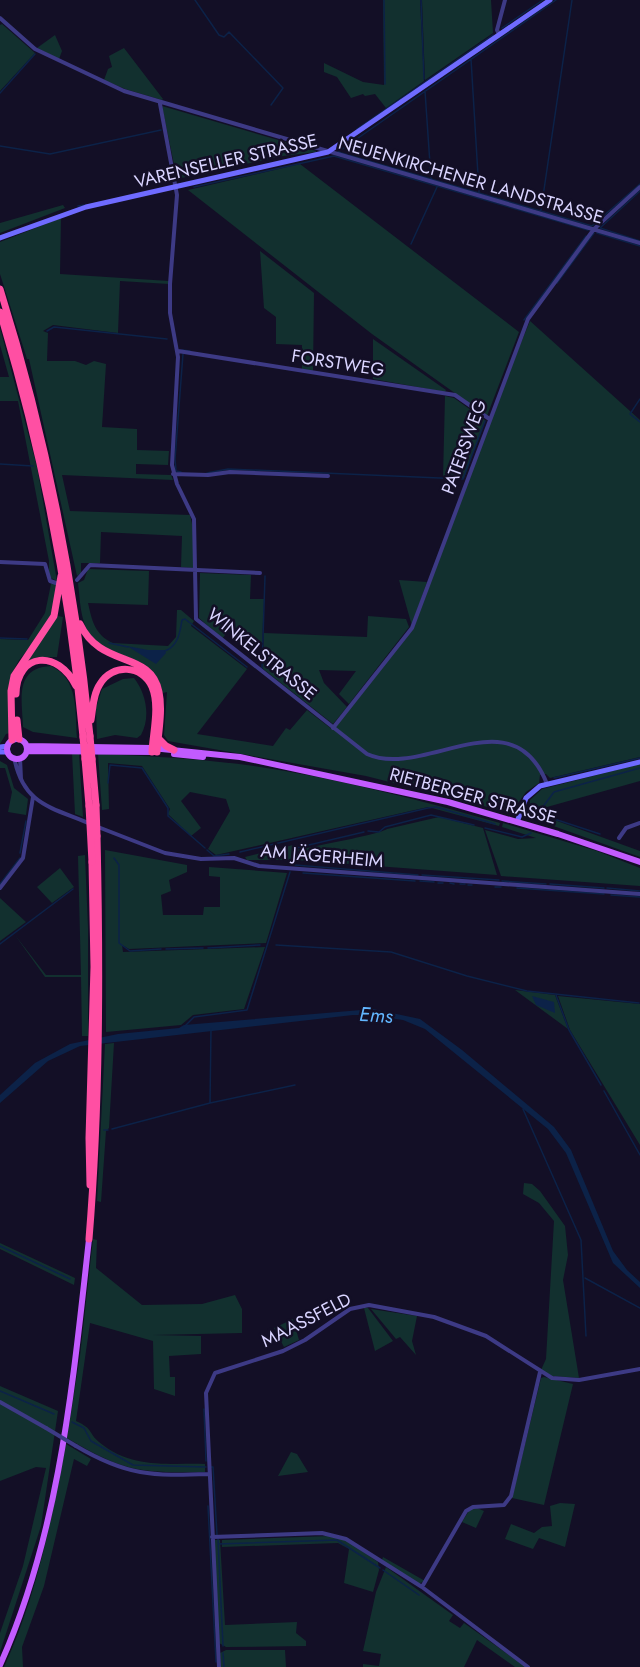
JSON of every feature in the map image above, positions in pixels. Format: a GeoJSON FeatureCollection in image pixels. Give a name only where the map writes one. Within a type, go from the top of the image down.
{"type":"FeatureCollection","features":[{"type":"Feature","properties":{"kind":"highway"},"geometry":{"type":"LineString","coordinates":[[0,289],[23,366],[52,479],[76,616],[95,861],[97,1024],[92,1209],[89,1239]]}},
{"type":"Feature","properties":{"kind":"highway"},"geometry":{"type":"LineString","coordinates":[[0,312],[39,452],[62,564],[87,735]]}},
{"type":"Feature","properties":{"kind":"highway"},"geometry":{"type":"LineString","coordinates":[[14,749],[11,691],[14,676],[54,616],[62,564]]}},
{"type":"Feature","properties":{"kind":"highway"},"geometry":{"type":"LineString","coordinates":[[76,616],[87,637],[98,649],[142,666],[154,678],[160,700],[158,738],[154,750]]}},
{"type":"Feature","properties":{"kind":"highway"},"geometry":{"type":"LineString","coordinates":[[14,749],[16,687],[27,667],[38,661],[57,662],[68,671],[79,691]]}},
{"type":"Feature","properties":{"kind":"highway"},"geometry":{"type":"LineString","coordinates":[[87,735],[94,697],[102,680],[115,671],[132,670],[147,679],[154,693],[154,750]]}},
{"type":"Feature","properties":{"kind":"highway"},"geometry":{"type":"LineString","coordinates":[[158,738],[174,750]]}},
{"type":"Feature","properties":{"kind":"main road","name":"VARENSELLER STRASSE"},"geometry":{"type":"LineString","coordinates":[[0,238],[69,212],[328,152],[550,0]]}},
{"type":"Feature","properties":{"kind":"main road"},"geometry":{"type":"LineString","coordinates":[[0,747],[27,748]]}},
{"type":"Feature","properties":{"kind":"main road"},"geometry":{"type":"LineString","coordinates":[[0,752],[27,748]]}},
{"type":"Feature","properties":{"kind":"main road","name":"RIETBERGER STRASSE"},"geometry":{"type":"LineString","coordinates":[[27,748],[174,750],[224,755],[393,789],[518,822],[640,862]]}},
{"type":"Feature","properties":{"kind":"main road","name":"RIETBERGER STRASSE"},"geometry":{"type":"LineString","coordinates":[[154,750],[296,769]]}},
{"type":"Feature","properties":{"kind":"main road"},"geometry":{"type":"LineString","coordinates":[[518,822],[529,794],[547,784],[640,762]]}},
{"type":"Feature","properties":{"kind":"main road"},"geometry":{"type":"LineString","coordinates":[[0,1665],[29,1584],[52,1496],[76,1355],[89,1239]]}},
{"type":"Feature","properties":{"kind":"street"},"geometry":{"type":"LineString","coordinates":[[500,35],[497,30],[505,0]]}},
{"type":"Feature","properties":{"kind":"street","name":"NEUENKIRCHENER LANDSTRASSE"},"geometry":{"type":"LineString","coordinates":[[0,18],[35,49],[124,92],[640,243]]}},
{"type":"Feature","properties":{"kind":"street","name":"WINKELSTRASSE"},"geometry":{"type":"LineString","coordinates":[[160,104],[176,188],[170,303],[177,351],[173,474],[194,519],[195,614],[200,624],[367,754],[386,759],[489,742],[507,742],[519,748],[538,766],[547,784]]}},
{"type":"Feature","properties":{"kind":"street","name":"PATERSWEG"},"geometry":{"type":"LineString","coordinates":[[333,728],[412,628],[488,418],[528,319],[594,229],[640,187]]}},
{"type":"Feature","properties":{"kind":"street","name":"FORSTWEG"},"geometry":{"type":"LineString","coordinates":[[177,351],[455,395],[488,418]]}},
{"type":"Feature","properties":{"kind":"street"},"geometry":{"type":"LineString","coordinates":[[173,474],[208,475],[230,472],[328,476]]}},
{"type":"Feature","properties":{"kind":"street"},"geometry":{"type":"LineString","coordinates":[[0,562],[45,564],[50,581],[56,583]]}},
{"type":"Feature","properties":{"kind":"street"},"geometry":{"type":"LineString","coordinates":[[77,580],[90,566],[260,573]]}},
{"type":"Feature","properties":{"kind":"street","name":"AM JÄGERHEIM"},"geometry":{"type":"LineString","coordinates":[[14,749],[21,783],[33,797],[149,849],[189,858],[234,858],[259,866],[640,894]]}},
{"type":"Feature","properties":{"kind":"street"},"geometry":{"type":"LineString","coordinates":[[0,888],[23,858],[33,797]]}},
{"type":"Feature","properties":{"kind":"street"},"geometry":{"type":"LineString","coordinates":[[619,838],[626,828],[640,823]]}},
{"type":"Feature","properties":{"kind":"street","name":"MAASSFELD"},"geometry":{"type":"LineString","coordinates":[[209,1474],[206,1394],[212,1377],[220,1371],[283,1351],[304,1340],[350,1309],[365,1305],[383,1306],[434,1317],[486,1336],[552,1378],[573,1381],[640,1370]]}},
{"type":"Feature","properties":{"kind":"street"},"geometry":{"type":"LineString","coordinates":[[422,1587],[466,1511],[473,1507],[504,1505],[511,1496],[540,1372]]}},
{"type":"Feature","properties":{"kind":"street"},"geometry":{"type":"LineString","coordinates":[[0,1402],[110,1465],[154,1476],[209,1474],[219,1667]]}},
{"type":"Feature","properties":{"kind":"street"},"geometry":{"type":"LineString","coordinates":[[212,1538],[322,1533],[339,1535],[422,1587],[528,1667]]}},
{"type":"Feature","properties":{"kind":"green space"},"geometry":{"type":"Polygon","coordinates":[[[383,0],[420,0],[424,81],[386,108],[375,94],[365,96],[363,94],[351,98],[337,77],[324,72],[324,63],[363,82],[384,85],[383,0]]]}},
{"type":"Feature","properties":{"kind":"green space"},"geometry":{"type":"Polygon","coordinates":[[[422,0],[491,0],[493,33],[425,80],[422,0]]]}},
{"type":"Feature","properties":{"kind":"green space"},"geometry":{"type":"Polygon","coordinates":[[[2,24],[35,53],[0,91],[0,25],[2,24]]]}},
{"type":"Feature","properties":{"kind":"green space"},"geometry":{"type":"Polygon","coordinates":[[[55,35],[62,51],[59,59],[37,48],[55,35]]]}},
{"type":"Feature","properties":{"kind":"green space"},"geometry":{"type":"Polygon","coordinates":[[[124,48],[162,100],[104,80],[108,69],[112,67],[109,56],[124,48]]]}},
{"type":"Feature","properties":{"kind":"green space"},"geometry":{"type":"Polygon","coordinates":[[[162,106],[316,152],[283,156],[177,179],[162,106]]]}},
{"type":"Feature","properties":{"kind":"green space"},"geometry":{"type":"Polygon","coordinates":[[[300,164],[519,332],[487,416],[372,334],[188,190],[300,164]]]}},
{"type":"Feature","properties":{"kind":"green space"},"geometry":{"type":"Polygon","coordinates":[[[63,205],[65,208],[0,233],[0,223],[63,205]]]}},
{"type":"Feature","properties":{"kind":"green space"},"geometry":{"type":"Polygon","coordinates":[[[61,218],[60,274],[169,281],[169,284],[120,281],[118,333],[53,325],[43,331],[48,333],[47,361],[75,361],[86,365],[94,361],[106,364],[102,427],[137,429],[137,450],[169,451],[168,465],[136,464],[136,474],[171,475],[173,480],[62,475],[70,511],[190,515],[194,533],[193,568],[181,567],[182,536],[101,532],[100,563],[81,563],[81,573],[77,576],[29,359],[27,359],[0,274],[0,242],[61,218]]]}},
{"type":"Feature","properties":{"kind":"green space"},"geometry":{"type":"Polygon","coordinates":[[[260,251],[314,293],[313,371],[302,369],[302,345],[276,344],[276,317],[264,308],[260,251]]]}},
{"type":"Feature","properties":{"kind":"green space"},"geometry":{"type":"Polygon","coordinates":[[[530,321],[640,420],[640,757],[550,778],[546,774],[540,775],[539,783],[526,792],[511,813],[366,776],[168,741],[164,735],[167,692],[163,693],[158,679],[150,669],[140,663],[97,643],[86,627],[78,583],[84,580],[88,569],[149,571],[148,605],[88,603],[95,627],[107,640],[113,643],[168,646],[176,637],[177,610],[181,610],[194,621],[191,626],[247,669],[197,734],[273,746],[286,728],[290,730],[307,710],[333,730],[413,629],[490,418],[530,321]]]}},
{"type":"Feature","properties":{"kind":"green space"},"geometry":{"type":"Polygon","coordinates":[[[0,328],[37,467],[57,581],[49,577],[49,561],[18,401],[0,401],[0,377],[9,377],[0,345],[0,328]]]}},
{"type":"Feature","properties":{"kind":"green space"},"geometry":{"type":"Polygon","coordinates":[[[373,339],[446,390],[445,392],[373,379],[373,339]]]}},
{"type":"Feature","properties":{"kind":"green space"},"geometry":{"type":"Polygon","coordinates":[[[445,396],[454,398],[485,420],[464,478],[443,478],[445,396]]]}},
{"type":"Feature","properties":{"kind":"green space"},"geometry":{"type":"Polygon","coordinates":[[[200,573],[251,575],[250,599],[264,599],[262,644],[237,630],[228,631],[222,639],[199,618],[200,573]]]}},
{"type":"Feature","properties":{"kind":"green space"},"geometry":{"type":"Polygon","coordinates":[[[399,580],[427,582],[412,625],[410,619],[399,580]]]}},
{"type":"Feature","properties":{"kind":"green space"},"geometry":{"type":"Polygon","coordinates":[[[51,584],[57,584],[51,615],[40,636],[19,660],[11,675],[10,733],[6,734],[0,744],[0,639],[28,640],[45,613],[51,584]]]}},
{"type":"Feature","properties":{"kind":"green space"},"geometry":{"type":"Polygon","coordinates":[[[58,616],[63,617],[57,657],[38,657],[22,663],[58,616]]]}},
{"type":"Feature","properties":{"kind":"green space"},"geometry":{"type":"Polygon","coordinates":[[[368,616],[406,619],[409,627],[349,704],[339,694],[356,671],[319,670],[324,683],[347,707],[333,724],[263,669],[264,633],[367,637],[368,616]]]}},
{"type":"Feature","properties":{"kind":"green space"},"geometry":{"type":"Polygon","coordinates":[[[51,666],[67,679],[71,688],[74,697],[77,738],[33,732],[23,727],[22,696],[26,679],[31,672],[51,666]]]}},
{"type":"Feature","properties":{"kind":"green space"},"geometry":{"type":"Polygon","coordinates":[[[134,678],[142,691],[146,705],[146,721],[141,735],[137,738],[115,735],[97,739],[96,708],[102,689],[123,679],[134,678]]]}},
{"type":"Feature","properties":{"kind":"green space"},"geometry":{"type":"Polygon","coordinates":[[[72,753],[79,753],[83,817],[75,814],[72,753]]]}},
{"type":"Feature","properties":{"kind":"green space"},"geometry":{"type":"Polygon","coordinates":[[[98,754],[196,760],[285,771],[378,790],[500,823],[499,826],[428,807],[216,855],[208,849],[230,811],[226,799],[190,792],[181,801],[201,828],[191,836],[168,814],[170,809],[142,766],[108,763],[109,809],[102,810],[98,754]]]}},
{"type":"Feature","properties":{"kind":"green space"},"geometry":{"type":"Polygon","coordinates":[[[0,761],[7,765],[14,788],[28,799],[26,815],[8,812],[12,792],[5,768],[0,768],[0,761]]]}},
{"type":"Feature","properties":{"kind":"green space"},"geometry":{"type":"Polygon","coordinates":[[[640,764],[640,781],[547,807],[546,817],[640,851],[640,857],[534,819],[529,812],[530,800],[542,789],[640,764]]]}},
{"type":"Feature","properties":{"kind":"green space"},"geometry":{"type":"Polygon","coordinates":[[[439,817],[483,828],[497,875],[295,860],[296,850],[439,817]]]}},
{"type":"Feature","properties":{"kind":"green space"},"geometry":{"type":"Polygon","coordinates":[[[503,823],[597,851],[640,868],[640,886],[501,876],[485,830],[518,839],[536,838],[502,827],[503,823]]]}},
{"type":"Feature","properties":{"kind":"green space"},"geometry":{"type":"Polygon","coordinates":[[[293,845],[291,860],[247,860],[245,857],[293,845]]]}},
{"type":"Feature","properties":{"kind":"green space"},"geometry":{"type":"Polygon","coordinates":[[[105,850],[187,865],[187,872],[169,880],[171,891],[161,895],[163,915],[203,915],[204,907],[220,907],[220,877],[209,876],[209,867],[287,873],[266,943],[129,949],[122,945],[123,952],[265,947],[244,1009],[193,1015],[181,1025],[106,1032],[105,850]]]}},
{"type":"Feature","properties":{"kind":"green space"},"geometry":{"type":"Polygon","coordinates":[[[85,855],[88,1036],[82,1036],[81,977],[45,977],[15,935],[46,975],[81,975],[78,856],[85,855]]]}},
{"type":"Feature","properties":{"kind":"green space"},"geometry":{"type":"Polygon","coordinates":[[[60,868],[74,887],[52,903],[37,887],[60,868]]]}},
{"type":"Feature","properties":{"kind":"green space"},"geometry":{"type":"Polygon","coordinates":[[[0,898],[26,922],[0,941],[0,898]]]}},
{"type":"Feature","properties":{"kind":"green space"},"geometry":{"type":"Polygon","coordinates":[[[515,990],[555,995],[568,1029],[515,990]]]}},
{"type":"Feature","properties":{"kind":"green space"},"geometry":{"type":"Polygon","coordinates":[[[558,996],[640,1004],[640,1145],[570,1030],[558,996]]]}},
{"type":"Feature","properties":{"kind":"green space"},"geometry":{"type":"Polygon","coordinates":[[[114,1043],[109,1128],[106,1131],[101,1202],[97,1201],[105,1044],[114,1043]]]}},
{"type":"Feature","properties":{"kind":"green space"},"geometry":{"type":"Polygon","coordinates":[[[524,1183],[532,1184],[540,1191],[565,1226],[568,1255],[563,1280],[579,1378],[552,1376],[541,1370],[546,1359],[554,1221],[539,1203],[523,1194],[524,1183]]]}},
{"type":"Feature","properties":{"kind":"green space"},"geometry":{"type":"Polygon","coordinates":[[[93,1239],[97,1240],[96,1268],[142,1305],[202,1304],[235,1295],[242,1309],[242,1333],[153,1335],[201,1336],[201,1354],[169,1356],[170,1377],[175,1377],[175,1396],[154,1389],[153,1341],[90,1323],[76,1421],[111,1451],[124,1457],[149,1463],[205,1464],[205,1472],[164,1472],[133,1468],[103,1458],[67,1438],[80,1356],[93,1239]]]}},
{"type":"Feature","properties":{"kind":"green space"},"geometry":{"type":"Polygon","coordinates":[[[0,1243],[75,1278],[74,1285],[0,1249],[0,1243]]]}},
{"type":"Feature","properties":{"kind":"green space"},"geometry":{"type":"Polygon","coordinates":[[[364,1308],[368,1308],[393,1341],[375,1351],[364,1308]]]}},
{"type":"Feature","properties":{"kind":"green space"},"geometry":{"type":"Polygon","coordinates":[[[371,1309],[417,1316],[412,1341],[416,1355],[400,1337],[396,1339],[371,1309]]]}},
{"type":"Feature","properties":{"kind":"green space"},"geometry":{"type":"Polygon","coordinates":[[[293,1319],[299,1340],[284,1347],[274,1328],[293,1319]]]}},
{"type":"Feature","properties":{"kind":"green space"},"geometry":{"type":"Polygon","coordinates":[[[541,1378],[573,1384],[544,1505],[512,1498],[541,1378]]]}},
{"type":"Feature","properties":{"kind":"green space"},"geometry":{"type":"Polygon","coordinates":[[[0,1386],[58,1411],[41,1526],[0,1652],[0,1633],[23,1566],[46,1468],[36,1467],[0,1481],[0,1386]]]}},
{"type":"Feature","properties":{"kind":"green space"},"geometry":{"type":"Polygon","coordinates":[[[66,1444],[91,1459],[87,1466],[74,1459],[44,1586],[22,1647],[23,1667],[4,1667],[34,1586],[49,1529],[66,1444]]]}},
{"type":"Feature","properties":{"kind":"green space"},"geometry":{"type":"Polygon","coordinates":[[[291,1452],[297,1454],[308,1472],[278,1476],[291,1452]]]}},
{"type":"Feature","properties":{"kind":"green space"},"geometry":{"type":"Polygon","coordinates":[[[560,1503],[575,1504],[565,1547],[539,1538],[533,1549],[505,1539],[511,1524],[534,1533],[542,1527],[552,1526],[550,1506],[560,1503]]]}},
{"type":"Feature","properties":{"kind":"green space"},"geometry":{"type":"Polygon","coordinates":[[[477,1508],[484,1511],[476,1528],[462,1522],[470,1509],[477,1508]]]}},
{"type":"Feature","properties":{"kind":"green space"},"geometry":{"type":"Polygon","coordinates":[[[329,1536],[346,1540],[378,1562],[379,1570],[373,1592],[344,1583],[349,1549],[338,1543],[222,1547],[222,1540],[329,1536]]]}},
{"type":"Feature","properties":{"kind":"green space"},"geometry":{"type":"Polygon","coordinates":[[[213,1540],[220,1540],[225,1625],[297,1622],[296,1633],[306,1641],[306,1646],[226,1647],[219,1643],[213,1540]]]}},
{"type":"Feature","properties":{"kind":"green space"},"geometry":{"type":"Polygon","coordinates":[[[383,1557],[425,1581],[418,1584],[382,1560],[383,1557]]]}},
{"type":"Feature","properties":{"kind":"green space"},"geometry":{"type":"Polygon","coordinates":[[[386,1567],[453,1615],[449,1621],[460,1628],[464,1623],[526,1667],[515,1667],[477,1640],[464,1667],[363,1667],[363,1664],[379,1666],[381,1654],[363,1651],[376,1592],[386,1567]]]}},
{"type":"Feature","properties":{"kind":"green space"},"geometry":{"type":"Polygon","coordinates":[[[226,1650],[285,1650],[286,1667],[221,1667],[220,1653],[226,1650]]]}},
{"type":"Feature","properties":{"kind":"water"},"geometry":{"type":"Polygon","coordinates":[[[127,646],[165,650],[166,653],[156,664],[127,646]]]}},
{"type":"Feature","properties":{"kind":"water"},"geometry":{"type":"Polygon","coordinates":[[[532,996],[554,1002],[555,1013],[536,1005],[532,996]]]}},
{"type":"Feature","properties":{"kind":"water","name":"Ems"},"geometry":{"type":"Polygon","coordinates":[[[373,1009],[420,1019],[462,1050],[554,1127],[571,1150],[613,1251],[627,1270],[640,1282],[640,1288],[613,1263],[566,1153],[548,1129],[425,1029],[403,1020],[353,1015],[80,1046],[48,1061],[0,1103],[0,1095],[35,1063],[70,1044],[118,1034],[179,1028],[184,1025],[373,1009]]]}},
{"type":"Feature","properties":{"kind":"waterway"},"geometry":{"type":"LineString","coordinates":[[195,0],[219,35],[224,37],[229,32],[283,88],[271,105]]}},
{"type":"Feature","properties":{"kind":"waterway"},"geometry":{"type":"LineString","coordinates":[[384,0],[385,84]]}},
{"type":"Feature","properties":{"kind":"waterway"},"geometry":{"type":"LineString","coordinates":[[421,0],[424,79]]}},
{"type":"Feature","properties":{"kind":"waterway"},"geometry":{"type":"LineString","coordinates":[[502,28],[543,0]]}},
{"type":"Feature","properties":{"kind":"waterway"},"geometry":{"type":"LineString","coordinates":[[556,0],[338,152],[592,226],[640,184]]}},
{"type":"Feature","properties":{"kind":"waterway"},"geometry":{"type":"LineString","coordinates":[[541,210],[572,0]]}},
{"type":"Feature","properties":{"kind":"waterway"},"geometry":{"type":"LineString","coordinates":[[357,129],[493,35]]}},
{"type":"Feature","properties":{"kind":"waterway"},"geometry":{"type":"LineString","coordinates":[[0,93],[35,54]]}},
{"type":"Feature","properties":{"kind":"waterway"},"geometry":{"type":"LineString","coordinates":[[471,59],[479,192]]}},
{"type":"Feature","properties":{"kind":"waterway"},"geometry":{"type":"LineString","coordinates":[[425,91],[431,179]]}},
{"type":"Feature","properties":{"kind":"waterway"},"geometry":{"type":"LineString","coordinates":[[0,146],[50,154],[161,130]]}},
{"type":"Feature","properties":{"kind":"waterway"},"geometry":{"type":"LineString","coordinates":[[194,187],[334,156],[588,230]]}},
{"type":"Feature","properties":{"kind":"waterway"},"geometry":{"type":"LineString","coordinates":[[411,244],[437,187]]}},
{"type":"Feature","properties":{"kind":"waterway"},"geometry":{"type":"LineString","coordinates":[[640,191],[600,228],[640,241]]}},
{"type":"Feature","properties":{"kind":"waterway"},"geometry":{"type":"LineString","coordinates":[[78,206],[85,205]]}},
{"type":"Feature","properties":{"kind":"waterway"},"geometry":{"type":"LineString","coordinates":[[557,283],[594,233]]}},
{"type":"Feature","properties":{"kind":"waterway"},"geometry":{"type":"LineString","coordinates":[[597,233],[640,246]]}},
{"type":"Feature","properties":{"kind":"waterway"},"geometry":{"type":"LineString","coordinates":[[524,320],[586,236]]}},
{"type":"Feature","properties":{"kind":"waterway"},"geometry":{"type":"LineString","coordinates":[[47,331],[54,327],[167,339]]}},
{"type":"Feature","properties":{"kind":"waterway"},"geometry":{"type":"LineString","coordinates":[[182,350],[190,351]]}},
{"type":"Feature","properties":{"kind":"waterway"},"geometry":{"type":"LineString","coordinates":[[181,472],[176,471],[175,459],[183,354]]}},
{"type":"Feature","properties":{"kind":"waterway"},"geometry":{"type":"LineString","coordinates":[[640,399],[630,414],[640,422]]}},
{"type":"Feature","properties":{"kind":"waterway"},"geometry":{"type":"LineString","coordinates":[[207,473],[228,469],[463,479],[485,421]]}},
{"type":"Feature","properties":{"kind":"waterway"},"geometry":{"type":"LineString","coordinates":[[0,464],[33,466]]}},
{"type":"Feature","properties":{"kind":"waterway"},"geometry":{"type":"LineString","coordinates":[[262,668],[265,576]]}},
{"type":"Feature","properties":{"kind":"waterway"},"geometry":{"type":"LineString","coordinates":[[165,651],[176,642],[182,620],[185,619],[247,667]]}},
{"type":"Feature","properties":{"kind":"waterway"},"geometry":{"type":"LineString","coordinates":[[0,638],[27,639]]}},
{"type":"Feature","properties":{"kind":"waterway"},"geometry":{"type":"LineString","coordinates":[[109,643],[128,647]]}},
{"type":"Feature","properties":{"kind":"waterway"},"geometry":{"type":"LineString","coordinates":[[554,778],[640,758]]}},
{"type":"Feature","properties":{"kind":"waterway"},"geometry":{"type":"LineString","coordinates":[[108,783],[110,765],[142,768],[168,808],[168,816],[205,848]]}},
{"type":"Feature","properties":{"kind":"waterway"},"geometry":{"type":"LineString","coordinates":[[536,816],[554,792],[640,768]]}},
{"type":"Feature","properties":{"kind":"waterway"},"geometry":{"type":"LineString","coordinates":[[240,852],[436,807],[495,824]]}},
{"type":"Feature","properties":{"kind":"waterway"},"geometry":{"type":"LineString","coordinates":[[539,814],[600,834]]}},
{"type":"Feature","properties":{"kind":"waterway"},"geometry":{"type":"LineString","coordinates":[[368,831],[379,832],[385,827],[431,815],[474,825]]}},
{"type":"Feature","properties":{"kind":"waterway"},"geometry":{"type":"LineString","coordinates":[[20,853],[26,821]]}},
{"type":"Feature","properties":{"kind":"waterway"},"geometry":{"type":"LineString","coordinates":[[485,828],[522,837],[531,833]]}},
{"type":"Feature","properties":{"kind":"waterway"},"geometry":{"type":"LineString","coordinates":[[291,859],[296,848],[364,832]]}},
{"type":"Feature","properties":{"kind":"waterway"},"geometry":{"type":"LineString","coordinates":[[207,850],[214,856],[229,854]]}},
{"type":"Feature","properties":{"kind":"waterway"},"geometry":{"type":"LineString","coordinates":[[0,884],[20,858]]}},
{"type":"Feature","properties":{"kind":"waterway"},"geometry":{"type":"LineString","coordinates":[[114,858],[119,865],[119,943],[130,951],[161,949]]}},
{"type":"Feature","properties":{"kind":"waterway"},"geometry":{"type":"LineString","coordinates":[[295,865],[418,875]]}},
{"type":"Feature","properties":{"kind":"waterway"},"geometry":{"type":"LineString","coordinates":[[184,1027],[194,1017],[247,1010],[290,872]]}},
{"type":"Feature","properties":{"kind":"waterway"},"geometry":{"type":"LineString","coordinates":[[303,873],[415,881]]}},
{"type":"Feature","properties":{"kind":"waterway"},"geometry":{"type":"LineString","coordinates":[[422,875],[499,880]]}},
{"type":"Feature","properties":{"kind":"waterway"},"geometry":{"type":"LineString","coordinates":[[420,881],[434,882]]}},
{"type":"Feature","properties":{"kind":"waterway"},"geometry":{"type":"LineString","coordinates":[[502,881],[546,884]]}},
{"type":"Feature","properties":{"kind":"waterway"},"geometry":{"type":"LineString","coordinates":[[438,883],[443,883]]}},
{"type":"Feature","properties":{"kind":"waterway"},"geometry":{"type":"LineString","coordinates":[[450,883],[454,884]]}},
{"type":"Feature","properties":{"kind":"waterway"},"geometry":{"type":"LineString","coordinates":[[460,884],[465,884]]}},
{"type":"Feature","properties":{"kind":"waterway"},"geometry":{"type":"LineString","coordinates":[[550,884],[604,888]]}},
{"type":"Feature","properties":{"kind":"waterway"},"geometry":{"type":"LineString","coordinates":[[495,887],[501,887]]}},
{"type":"Feature","properties":{"kind":"waterway"},"geometry":{"type":"LineString","coordinates":[[517,888],[604,894]]}},
{"type":"Feature","properties":{"kind":"waterway"},"geometry":{"type":"LineString","coordinates":[[607,888],[640,891]]}},
{"type":"Feature","properties":{"kind":"waterway"},"geometry":{"type":"LineString","coordinates":[[0,944],[73,889]]}},
{"type":"Feature","properties":{"kind":"waterway"},"geometry":{"type":"LineString","coordinates":[[611,895],[640,897]]}},
{"type":"Feature","properties":{"kind":"waterway"},"geometry":{"type":"LineString","coordinates":[[208,948],[260,945]]}},
{"type":"Feature","properties":{"kind":"waterway"},"geometry":{"type":"LineString","coordinates":[[276,945],[391,952],[467,976],[527,991],[639,1003]]}},
{"type":"Feature","properties":{"kind":"waterway"},"geometry":{"type":"LineString","coordinates":[[166,949],[203,948]]}},
{"type":"Feature","properties":{"kind":"waterway"},"geometry":{"type":"LineString","coordinates":[[556,995],[569,1030],[601,1085]]}},
{"type":"Feature","properties":{"kind":"waterway"},"geometry":{"type":"LineString","coordinates":[[210,1103],[211,1029]]}},
{"type":"Feature","properties":{"kind":"waterway"},"geometry":{"type":"LineString","coordinates":[[112,1129],[210,1103],[295,1085]]}},
{"type":"Feature","properties":{"kind":"waterway"},"geometry":{"type":"LineString","coordinates":[[604,1091],[640,1155]]}},
{"type":"Feature","properties":{"kind":"waterway"},"geometry":{"type":"LineString","coordinates":[[523,1109],[581,1240],[586,1336]]}},
{"type":"Feature","properties":{"kind":"waterway"},"geometry":{"type":"LineString","coordinates":[[0,1246],[70,1279]]}},
{"type":"Feature","properties":{"kind":"waterway"},"geometry":{"type":"LineString","coordinates":[[585,1278],[640,1308]]}},
{"type":"Feature","properties":{"kind":"waterway"},"geometry":{"type":"LineString","coordinates":[[0,1391],[54,1414]]}},
{"type":"Feature","properties":{"kind":"waterway"},"geometry":{"type":"LineString","coordinates":[[204,1409],[206,1461]]}},
{"type":"Feature","properties":{"kind":"waterway"},"geometry":{"type":"LineString","coordinates":[[72,1422],[84,1428],[91,1441],[133,1465],[206,1467]]}},
{"type":"Feature","properties":{"kind":"waterway"},"geometry":{"type":"LineString","coordinates":[[211,1467],[213,1467],[217,1535]]}},
{"type":"Feature","properties":{"kind":"waterway"},"geometry":{"type":"LineString","coordinates":[[208,1506],[216,1662]]}},
{"type":"Feature","properties":{"kind":"waterway"},"geometry":{"type":"LineString","coordinates":[[218,1539],[223,1646]]}},
{"type":"Feature","properties":{"kind":"waterway"},"geometry":{"type":"LineString","coordinates":[[218,1544],[337,1540],[380,1568]]}},
{"type":"Feature","properties":{"kind":"waterway"},"geometry":{"type":"LineString","coordinates":[[383,1570],[419,1595]]}},
{"type":"Feature","properties":{"kind":"waterway"},"geometry":{"type":"LineString","coordinates":[[223,1653],[224,1667]]}}]}
